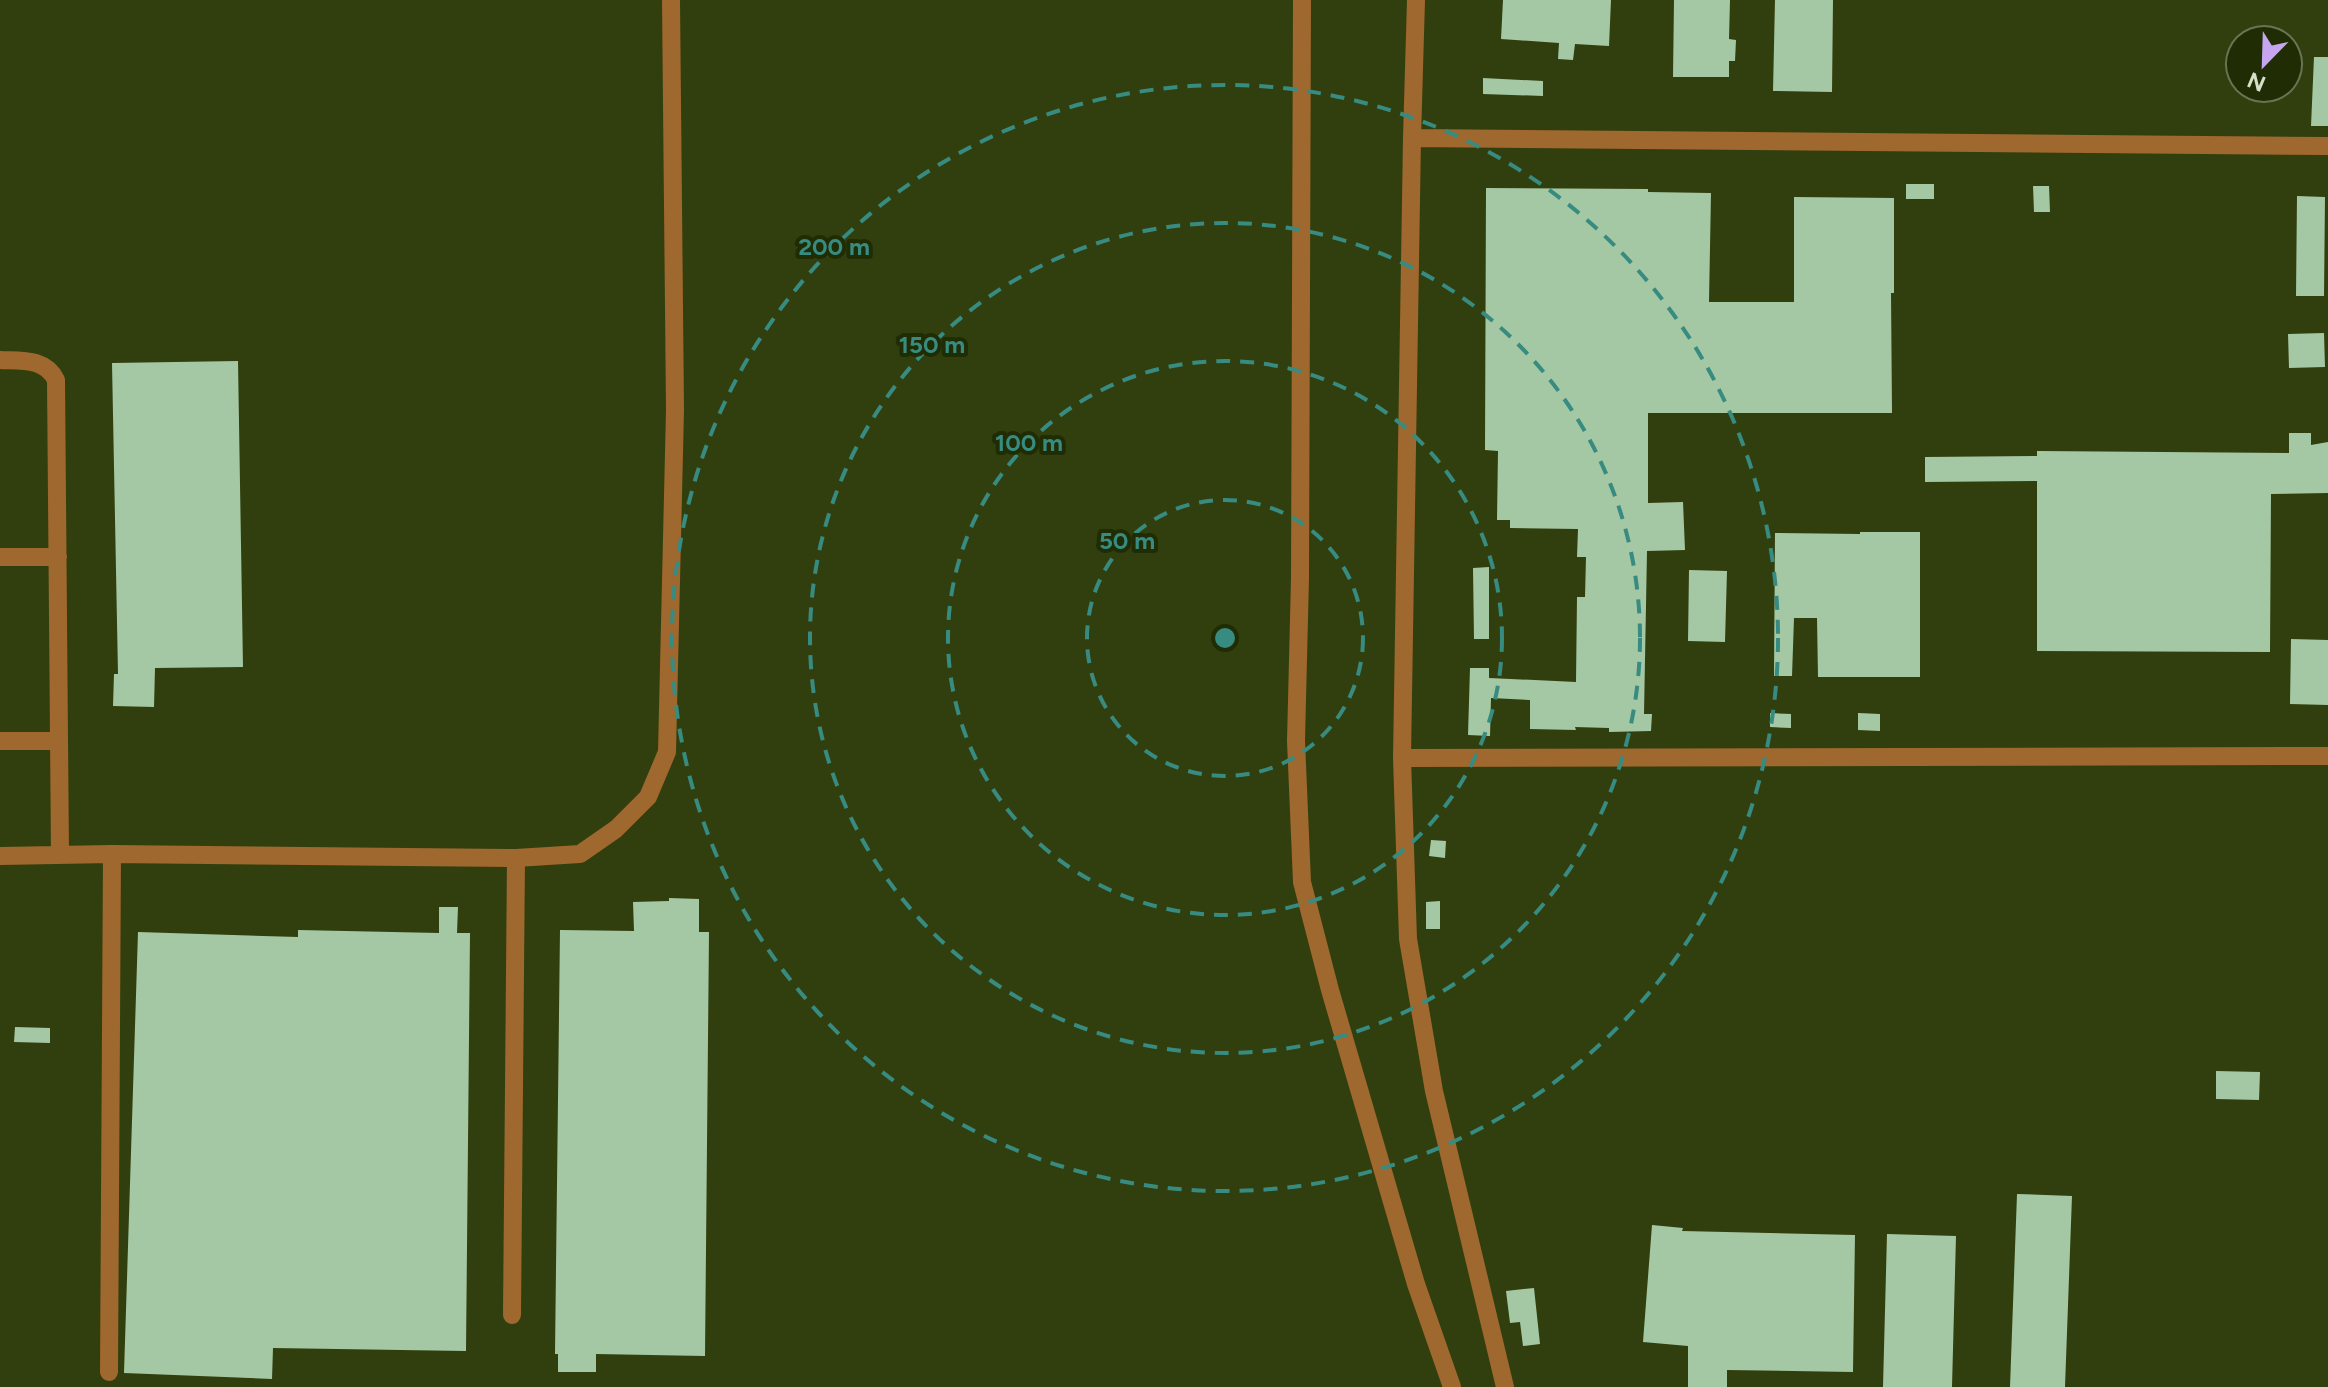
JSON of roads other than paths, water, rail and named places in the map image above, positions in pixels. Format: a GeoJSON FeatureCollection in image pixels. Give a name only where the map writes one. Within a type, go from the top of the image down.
{"type":"FeatureCollection","features":[{"type":"Feature","properties":{"kind":"street"},"geometry":{"type":"LineString","coordinates":[[0,856],[112,854],[516,858],[580,854],[616,829],[648,797],[667,752],[675,410],[671,0]]}},
{"type":"Feature","properties":{"kind":"street"},"geometry":{"type":"LineString","coordinates":[[1302,0],[1300,562],[1296,741],[1302,882],[1411,1270],[1452,1387]]}},
{"type":"Feature","properties":{"kind":"street"},"geometry":{"type":"LineString","coordinates":[[1416,0],[1402,758],[1411,954],[1434,1091],[1505,1387]]}},
{"type":"Feature","properties":{"kind":"street"},"geometry":{"type":"LineString","coordinates":[[1412,138],[2328,146]]}},
{"type":"Feature","properties":{"kind":"street"},"geometry":{"type":"LineString","coordinates":[[0,360],[38,362],[51,371],[56,380],[60,855]]}},
{"type":"Feature","properties":{"kind":"street"},"geometry":{"type":"LineString","coordinates":[[0,557],[58,557]]}},
{"type":"Feature","properties":{"kind":"street"},"geometry":{"type":"LineString","coordinates":[[0,741],[58,741]]}},
{"type":"Feature","properties":{"kind":"street"},"geometry":{"type":"LineString","coordinates":[[1402,758],[2328,756]]}},
{"type":"Feature","properties":{"kind":"street"},"geometry":{"type":"LineString","coordinates":[[109,1372],[112,854]]}},
{"type":"Feature","properties":{"kind":"street"},"geometry":{"type":"LineString","coordinates":[[512,1315],[516,858]]}}]}
